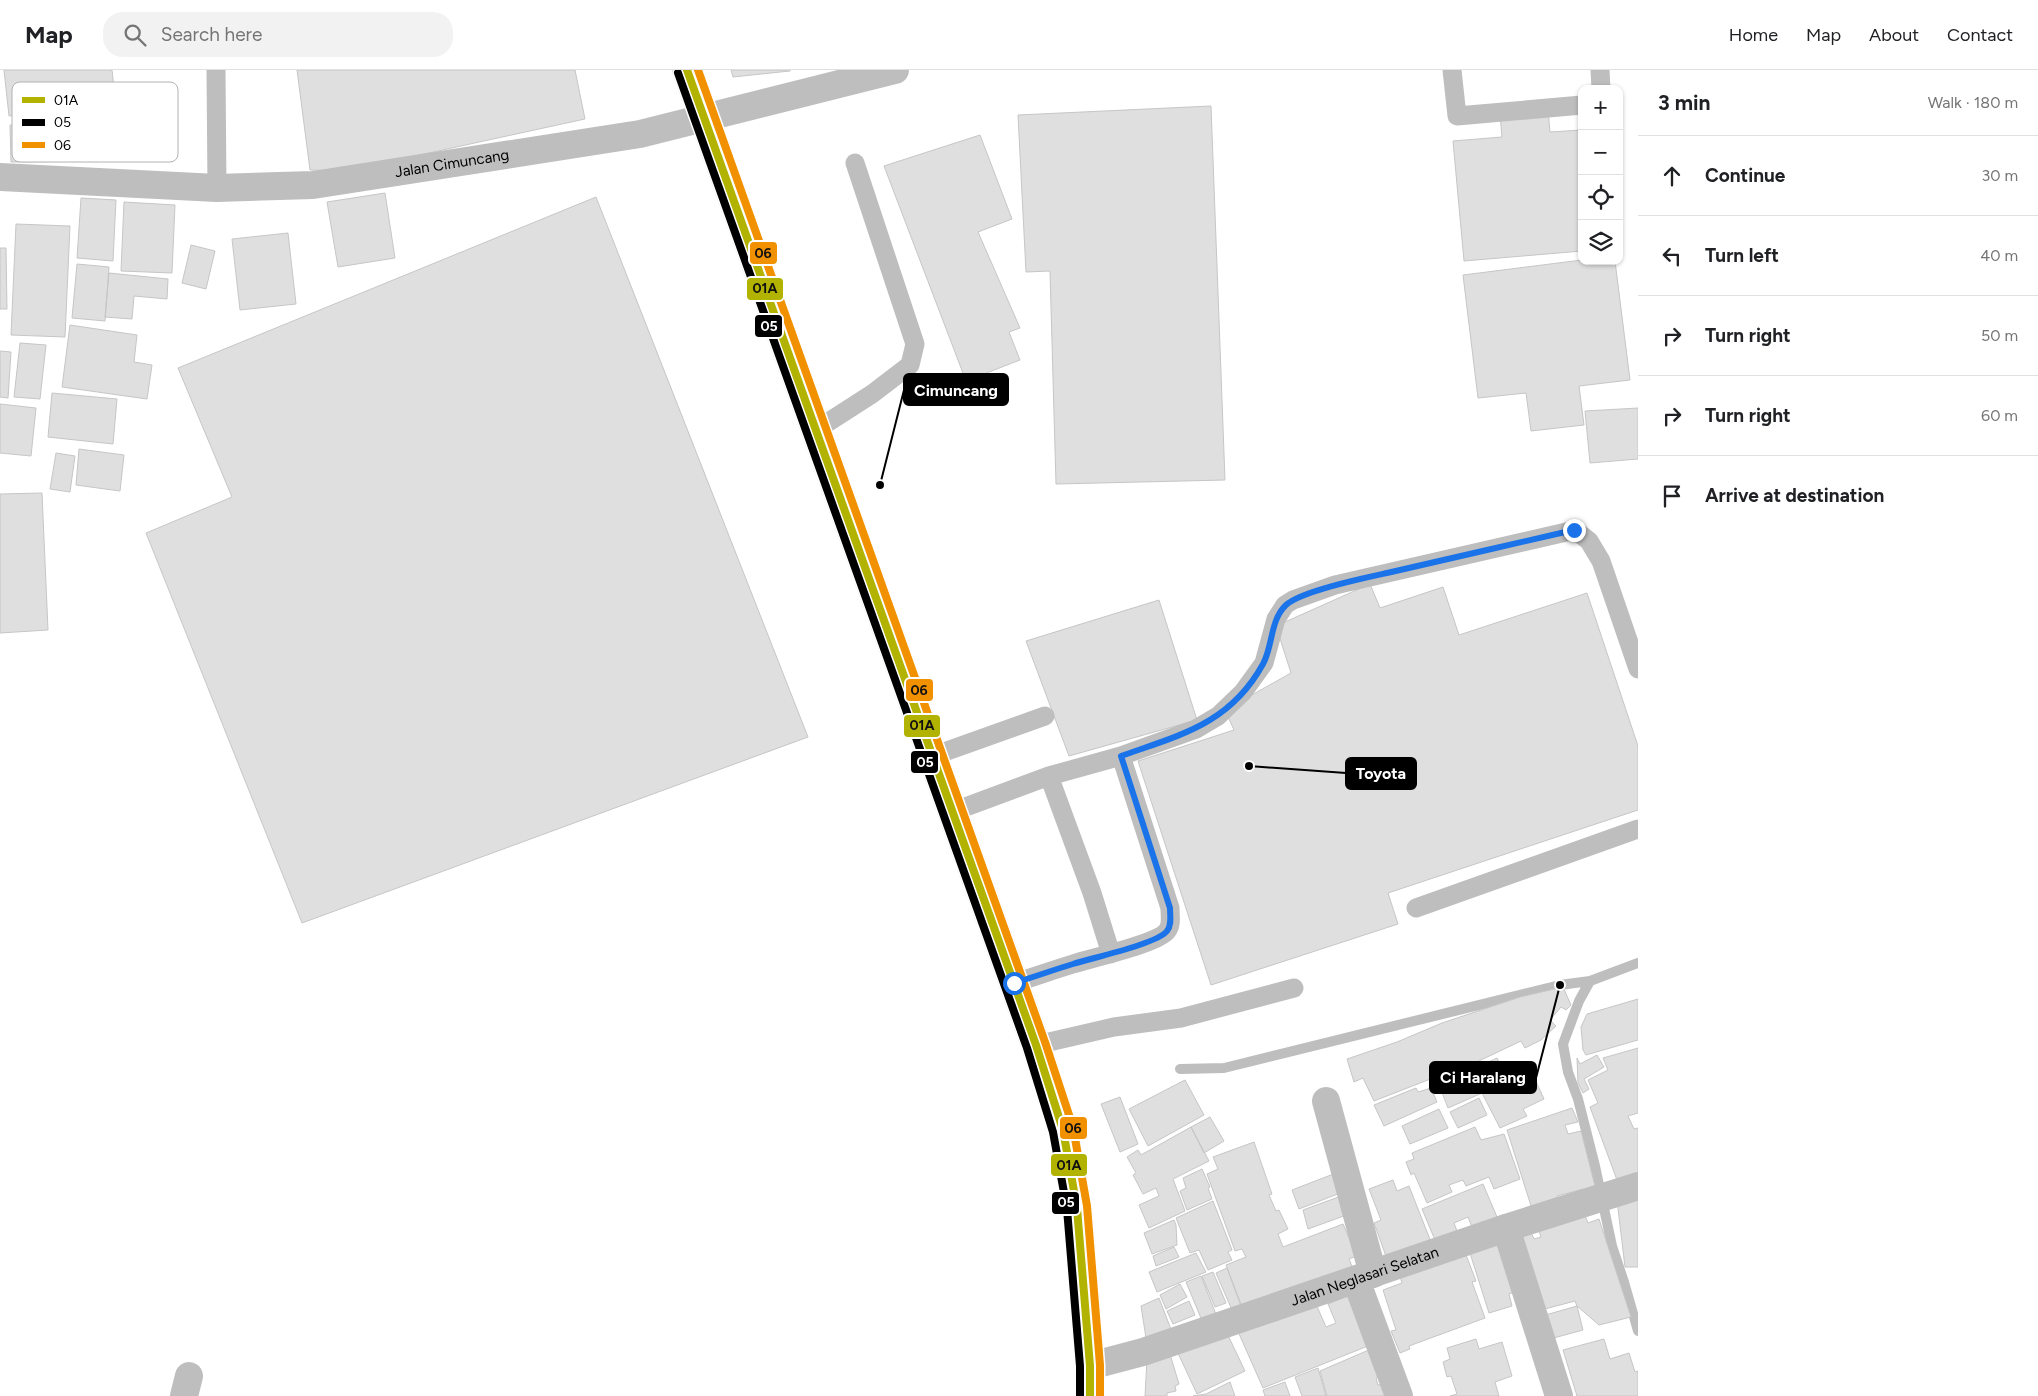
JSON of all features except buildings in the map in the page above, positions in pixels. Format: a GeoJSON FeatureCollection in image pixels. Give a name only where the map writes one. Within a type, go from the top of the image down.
{"type":"FeatureCollection","features":[{"type":"Feature","properties":{"kind":"main road"},"geometry":{"type":"LineString","coordinates":[[687,70],[1036,1045],[1063,1130],[1077,1208],[1090,1366],[1090,1396]]}},
{"type":"Feature","properties":{"kind":"main road","name":"Jalan Cimuncang"},"geometry":{"type":"LineString","coordinates":[[0,177],[217,188],[313,185],[640,134],[895,70]]}},
{"type":"Feature","properties":{"kind":"main road"},"geometry":{"type":"LineString","coordinates":[[1326,1101],[1365,1277],[1399,1396]]}},
{"type":"Feature","properties":{"kind":"main road","name":"Jalan Neglasari Selatan"},"geometry":{"type":"LineString","coordinates":[[1090,1366],[1144,1352],[1506,1228],[1638,1186]]}},
{"type":"Feature","properties":{"kind":"main road"},"geometry":{"type":"LineString","coordinates":[[1506,1228],[1559,1396]]}},
{"type":"Feature","properties":{"kind":"lane"},"geometry":{"type":"LineString","coordinates":[[216,70],[217,188]]}},
{"type":"Feature","properties":{"kind":"lane"},"geometry":{"type":"LineString","coordinates":[[1452,70],[1457,116],[1578,105]]}},
{"type":"Feature","properties":{"kind":"lane"},"geometry":{"type":"LineString","coordinates":[[1600,70],[1602,85]]}},
{"type":"Feature","properties":{"kind":"lane"},"geometry":{"type":"LineString","coordinates":[[816,430],[872,394],[910,364],[915,344],[855,163]]}},
{"type":"Feature","properties":{"kind":"lane"},"geometry":{"type":"LineString","coordinates":[[952,812],[1049,776],[1121,756],[1196,729],[1218,716],[1243,692],[1264,663],[1276,619],[1285,605],[1293,600],[1334,585],[1574,530],[1589,541],[1601,561],[1638,669]]}},
{"type":"Feature","properties":{"kind":"lane"},"geometry":{"type":"LineString","coordinates":[[933,756],[1045,716]]}},
{"type":"Feature","properties":{"kind":"lane"},"geometry":{"type":"LineString","coordinates":[[1014,983],[1111,954],[1159,937],[1167,932],[1170,925],[1170,908],[1121,756]]}},
{"type":"Feature","properties":{"kind":"lane"},"geometry":{"type":"LineString","coordinates":[[1049,776],[1092,893],[1111,954]]}},
{"type":"Feature","properties":{"kind":"lane"},"geometry":{"type":"LineString","coordinates":[[1416,908],[1638,829]]}},
{"type":"Feature","properties":{"kind":"lane"},"geometry":{"type":"LineString","coordinates":[[1036,1045],[1114,1027],[1181,1018],[1294,988]]}},
{"type":"Feature","properties":{"kind":"waterway"},"geometry":{"type":"LineString","coordinates":[[1180,1069],[1224,1068],[1560,985],[1590,981],[1638,963]]}},
{"type":"Feature","properties":{"kind":"waterway"},"geometry":{"type":"LineString","coordinates":[[1590,981],[1579,1001],[1563,1044],[1568,1072],[1578,1099],[1595,1166],[1612,1246],[1638,1331]]}},
{"type":"Feature","properties":{"kind":"transit line","name":"01A"},"geometry":{"type":"LineString","coordinates":[[687,70],[1036,1045],[1063,1130],[1077,1208],[1090,1366],[1090,1396]]}},
{"type":"Feature","properties":{"kind":"transit line","name":"06"},"geometry":{"type":"LineString","coordinates":[[698,70],[1045,1042],[1073,1127],[1087,1206],[1100,1365],[1100,1396]]}},
{"type":"Feature","properties":{"kind":"transit line","name":"05"},"geometry":{"type":"LineString","coordinates":[[678,73],[1027,1048],[1053,1132],[1067,1209],[1080,1366],[1080,1396]]}},
{"type":"Feature","properties":{"kind":"place","name":"Cimuncang"},"geometry":{"type":"Point","coordinates":[880,485]}},
{"type":"Feature","properties":{"kind":"place","name":"Toyota"},"geometry":{"type":"Point","coordinates":[1249,766]}},
{"type":"Feature","properties":{"kind":"place","name":"Ci Haralang"},"geometry":{"type":"Point","coordinates":[1560,985]}},
{"type":"Feature","properties":{"kind":"route"},"geometry":{"type":"LineString","coordinates":[[1014,983],[1111,954],[1159,937],[1167,932],[1170,925],[1170,908],[1121,756],[1196,729],[1218,716],[1243,692],[1264,663],[1276,619],[1285,605],[1293,600],[1334,585],[1574,530]]}}]}
